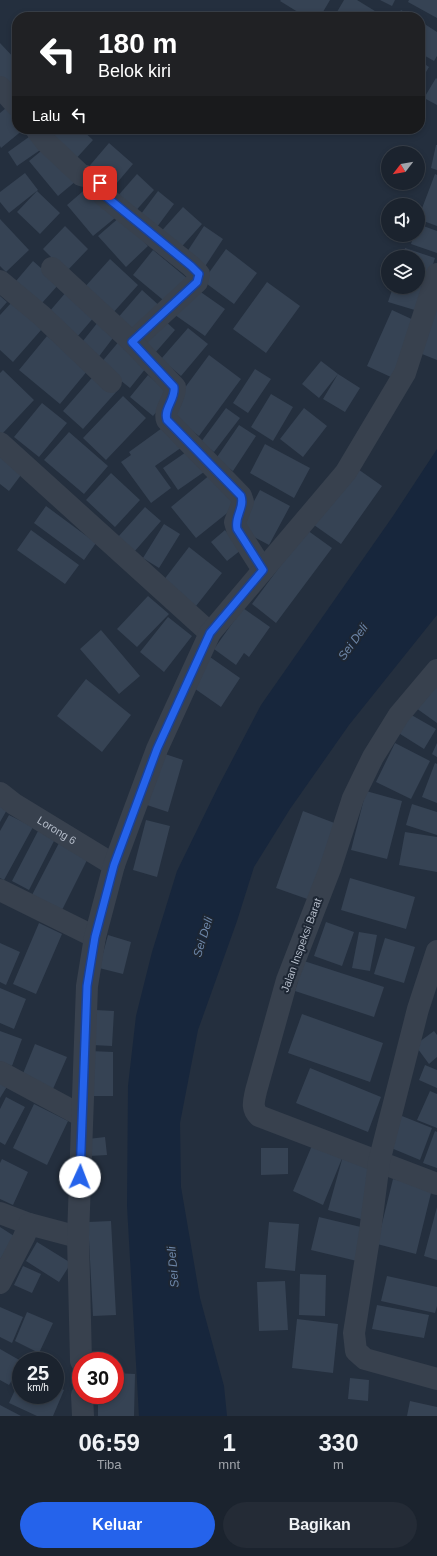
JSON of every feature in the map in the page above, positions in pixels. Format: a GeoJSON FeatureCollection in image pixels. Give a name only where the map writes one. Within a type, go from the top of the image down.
{"type":"FeatureCollection","features":[{"type":"Feature","properties":{"kind":"street"},"geometry":{"type":"LineString","coordinates":[[0,87],[12,100]]}},
{"type":"Feature","properties":{"kind":"street"},"geometry":{"type":"LineString","coordinates":[[40,134],[46,142],[81,174],[93,178],[100,183],[103,194],[120,209],[173,251],[199,274],[197,282],[132,342]]}},
{"type":"Feature","properties":{"kind":"street"},"geometry":{"type":"LineString","coordinates":[[52,268],[132,342],[174,387],[175,393],[166,414],[167,420],[241,496],[243,502],[235,522],[237,529],[263,570]]}},
{"type":"Feature","properties":{"kind":"street"},"geometry":{"type":"LineString","coordinates":[[81,1352],[78,1238],[87,986],[95,937],[114,865],[157,749],[210,633],[346,472],[405,374],[437,274]]}},
{"type":"Feature","properties":{"kind":"street"},"geometry":{"type":"LineString","coordinates":[[0,281],[42,316],[111,382]]}},
{"type":"Feature","properties":{"kind":"street"},"geometry":{"type":"LineString","coordinates":[[0,443],[210,633]]}},
{"type":"Feature","properties":{"kind":"street","name":"Jalan Inspeksi Barat"},"geometry":{"type":"LineString","coordinates":[[437,670],[399,715],[373,757],[353,798],[330,869],[287,980],[253,1106],[255,1112],[259,1116],[437,1184]]}},
{"type":"Feature","properties":{"kind":"street","name":"Lorong 6"},"geometry":{"type":"LineString","coordinates":[[0,793],[14,804],[114,865]]}},
{"type":"Feature","properties":{"kind":"street"},"geometry":{"type":"LineString","coordinates":[[1,895],[95,937]]}},
{"type":"Feature","properties":{"kind":"street"},"geometry":{"type":"LineString","coordinates":[[437,951],[418,1009],[379,1162],[354,1333],[356,1351],[365,1359],[437,1379]]}},
{"type":"Feature","properties":{"kind":"street"},"geometry":{"type":"LineString","coordinates":[[0,1072],[82,1116]]}},
{"type":"Feature","properties":{"kind":"street"},"geometry":{"type":"LineString","coordinates":[[0,1213],[29,1224],[78,1238]]}},
{"type":"Feature","properties":{"kind":"street"},"geometry":{"type":"LineString","coordinates":[[0,1283],[24,1237],[29,1224]]}},
{"type":"Feature","properties":{"kind":"street"},"geometry":{"type":"LineString","coordinates":[[82,1404],[83,1416]]}},
{"type":"Feature","properties":{"kind":"water","name":"Sei Deli"},"geometry":{"type":"Polygon","coordinates":[[[437,449],[437,615],[349,725],[290,809],[254,867],[237,921],[198,1030],[180,1123],[181,1187],[200,1298],[224,1386],[227,1416],[139,1416],[127,1206],[128,1086],[136,1016],[152,952],[177,871],[218,787],[261,705],[393,516],[437,449]]]}},
{"type":"Feature","properties":{"kind":"building"},"geometry":{"type":"Polygon","coordinates":[[[330,0],[323,12],[298,12],[280,1],[330,0]]]}},
{"type":"Feature","properties":{"kind":"building"},"geometry":{"type":"Polygon","coordinates":[[[344,0],[357,0],[376,12],[337,12],[344,0]]]}},
{"type":"Feature","properties":{"kind":"building"},"geometry":{"type":"Polygon","coordinates":[[[380,0],[395,0],[392,6],[380,0]]]}},
{"type":"Feature","properties":{"kind":"building"},"geometry":{"type":"Polygon","coordinates":[[[409,0],[437,0],[437,18],[408,2],[409,0]]]}},
{"type":"Feature","properties":{"kind":"building"},"geometry":{"type":"Polygon","coordinates":[[[425,24],[437,32],[437,56],[434,61],[425,56],[425,24]]]}},
{"type":"Feature","properties":{"kind":"building"},"geometry":{"type":"Polygon","coordinates":[[[0,43],[12,56],[12,87],[0,80],[0,43]]]}},
{"type":"Feature","properties":{"kind":"building"},"geometry":{"type":"Polygon","coordinates":[[[425,64],[429,67],[425,74],[425,64]]]}},
{"type":"Feature","properties":{"kind":"building"},"geometry":{"type":"Polygon","coordinates":[[[436,78],[437,105],[425,99],[436,78]]]}},
{"type":"Feature","properties":{"kind":"building"},"geometry":{"type":"Polygon","coordinates":[[[12,103],[12,134],[18,134],[1,148],[0,146],[0,113],[12,103]]]}},
{"type":"Feature","properties":{"kind":"building"},"geometry":{"type":"Polygon","coordinates":[[[33,134],[43,148],[17,166],[8,152],[33,134]]]}},
{"type":"Feature","properties":{"kind":"building"},"geometry":{"type":"Polygon","coordinates":[[[51,134],[86,134],[93,140],[73,162],[51,134]]]}},
{"type":"Feature","properties":{"kind":"building"},"geometry":{"type":"Polygon","coordinates":[[[109,143],[133,164],[110,191],[86,170],[109,143]]]}},
{"type":"Feature","properties":{"kind":"building"},"geometry":{"type":"Polygon","coordinates":[[[437,145],[437,170],[431,168],[437,145]]]}},
{"type":"Feature","properties":{"kind":"building"},"geometry":{"type":"Polygon","coordinates":[[[47,146],[76,181],[58,196],[29,161],[47,146]]]}},
{"type":"Feature","properties":{"kind":"building"},"geometry":{"type":"Polygon","coordinates":[[[25,173],[38,190],[9,213],[0,202],[0,192],[25,173]]]}},
{"type":"Feature","properties":{"kind":"building"},"geometry":{"type":"Polygon","coordinates":[[[137,174],[154,190],[133,214],[116,198],[137,174]]]}},
{"type":"Feature","properties":{"kind":"building"},"geometry":{"type":"Polygon","coordinates":[[[435,174],[437,175],[437,226],[425,222],[425,200],[435,174]]]}},
{"type":"Feature","properties":{"kind":"building"},"geometry":{"type":"Polygon","coordinates":[[[89,186],[115,218],[93,236],[67,205],[89,186]]]}},
{"type":"Feature","properties":{"kind":"building"},"geometry":{"type":"Polygon","coordinates":[[[37,191],[60,213],[40,234],[17,212],[37,191]]]}},
{"type":"Feature","properties":{"kind":"building"},"geometry":{"type":"Polygon","coordinates":[[[158,191],[174,204],[154,231],[138,218],[158,191]]]}},
{"type":"Feature","properties":{"kind":"building"},"geometry":{"type":"Polygon","coordinates":[[[183,207],[202,224],[176,253],[157,236],[183,207]]]}},
{"type":"Feature","properties":{"kind":"building"},"geometry":{"type":"Polygon","coordinates":[[[121,216],[148,246],[126,267],[98,236],[121,216]]]}},
{"type":"Feature","properties":{"kind":"building"},"geometry":{"type":"Polygon","coordinates":[[[0,219],[29,250],[6,272],[0,266],[0,219]]]}},
{"type":"Feature","properties":{"kind":"building"},"geometry":{"type":"Polygon","coordinates":[[[65,226],[88,249],[66,272],[43,249],[65,226]]]}},
{"type":"Feature","properties":{"kind":"building"},"geometry":{"type":"Polygon","coordinates":[[[204,226],[223,239],[202,271],[183,258],[204,226]]]}},
{"type":"Feature","properties":{"kind":"building"},"geometry":{"type":"Polygon","coordinates":[[[425,227],[437,231],[437,253],[411,244],[412,242],[425,242],[425,227]]]}},
{"type":"Feature","properties":{"kind":"building"},"geometry":{"type":"Polygon","coordinates":[[[226,249],[257,273],[234,304],[203,281],[226,249]]]}},
{"type":"Feature","properties":{"kind":"building"},"geometry":{"type":"Polygon","coordinates":[[[153,250],[188,279],[168,304],[133,275],[153,250]]]}},
{"type":"Feature","properties":{"kind":"building"},"geometry":{"type":"Polygon","coordinates":[[[425,255],[435,258],[425,289],[425,255]]]}},
{"type":"Feature","properties":{"kind":"building"},"geometry":{"type":"Polygon","coordinates":[[[110,259],[138,285],[111,315],[83,289],[110,259]]]}},
{"type":"Feature","properties":{"kind":"building"},"geometry":{"type":"Polygon","coordinates":[[[33,261],[59,284],[42,303],[16,281],[33,261]]]}},
{"type":"Feature","properties":{"kind":"building"},"geometry":{"type":"Polygon","coordinates":[[[267,282],[300,306],[266,353],[233,329],[267,282]]]}},
{"type":"Feature","properties":{"kind":"building"},"geometry":{"type":"Polygon","coordinates":[[[195,288],[225,309],[205,336],[175,315],[195,288]]]}},
{"type":"Feature","properties":{"kind":"building"},"geometry":{"type":"Polygon","coordinates":[[[142,290],[162,308],[136,338],[116,320],[142,290]]]}},
{"type":"Feature","properties":{"kind":"building"},"geometry":{"type":"Polygon","coordinates":[[[67,291],[95,316],[77,337],[49,312],[67,291]]]}},
{"type":"Feature","properties":{"kind":"building"},"geometry":{"type":"Polygon","coordinates":[[[391,294],[423,294],[418,311],[388,302],[391,294]]]}},
{"type":"Feature","properties":{"kind":"building"},"geometry":{"type":"Polygon","coordinates":[[[0,296],[7,302],[0,310],[0,296]]]}},
{"type":"Feature","properties":{"kind":"building"},"geometry":{"type":"Polygon","coordinates":[[[437,300],[437,360],[417,352],[437,300]]]}},
{"type":"Feature","properties":{"kind":"building"},"geometry":{"type":"Polygon","coordinates":[[[12,302],[42,329],[13,362],[0,350],[0,315],[12,302]]]}},
{"type":"Feature","properties":{"kind":"building"},"geometry":{"type":"Polygon","coordinates":[[[392,310],[418,322],[393,378],[367,366],[392,310]]]}},
{"type":"Feature","properties":{"kind":"building"},"geometry":{"type":"Polygon","coordinates":[[[102,317],[119,330],[97,359],[79,346],[102,317]]]}},
{"type":"Feature","properties":{"kind":"building"},"geometry":{"type":"Polygon","coordinates":[[[162,318],[175,330],[155,353],[141,341],[162,318]]]}},
{"type":"Feature","properties":{"kind":"building"},"geometry":{"type":"Polygon","coordinates":[[[188,328],[208,344],[181,376],[161,359],[188,328]]]}},
{"type":"Feature","properties":{"kind":"building"},"geometry":{"type":"Polygon","coordinates":[[[47,336],[88,370],[60,404],[19,370],[47,336]]]}},
{"type":"Feature","properties":{"kind":"building"},"geometry":{"type":"Polygon","coordinates":[[[121,339],[150,363],[130,388],[100,364],[121,339]]]}},
{"type":"Feature","properties":{"kind":"building"},"geometry":{"type":"Polygon","coordinates":[[[209,355],[241,379],[199,436],[167,412],[209,355]]]}},
{"type":"Feature","properties":{"kind":"building"},"geometry":{"type":"Polygon","coordinates":[[[321,361],[338,374],[319,398],[302,384],[321,361]]]}},
{"type":"Feature","properties":{"kind":"building"},"geometry":{"type":"Polygon","coordinates":[[[255,369],[271,379],[248,413],[233,403],[255,369]]]}},
{"type":"Feature","properties":{"kind":"building"},"geometry":{"type":"Polygon","coordinates":[[[3,370],[34,400],[2,434],[0,432],[0,373],[3,370]]]}},
{"type":"Feature","properties":{"kind":"building"},"geometry":{"type":"Polygon","coordinates":[[[97,372],[117,391],[83,429],[63,411],[97,372]]]}},
{"type":"Feature","properties":{"kind":"building"},"geometry":{"type":"Polygon","coordinates":[[[338,374],[360,388],[345,412],[323,399],[338,374]]]}},
{"type":"Feature","properties":{"kind":"building"},"geometry":{"type":"Polygon","coordinates":[[[148,375],[171,395],[153,416],[130,397],[148,375]]]}},
{"type":"Feature","properties":{"kind":"building"},"geometry":{"type":"Polygon","coordinates":[[[271,394],[293,407],[273,441],[251,427],[271,394]]]}},
{"type":"Feature","properties":{"kind":"building"},"geometry":{"type":"Polygon","coordinates":[[[123,396],[146,418],[106,460],[83,438],[123,396]]]}},
{"type":"Feature","properties":{"kind":"building"},"geometry":{"type":"Polygon","coordinates":[[[42,403],[67,423],[39,457],[14,437],[42,403]]]}},
{"type":"Feature","properties":{"kind":"building"},"geometry":{"type":"Polygon","coordinates":[[[226,408],[240,418],[214,452],[201,442],[226,408]]]}},
{"type":"Feature","properties":{"kind":"building"},"geometry":{"type":"Polygon","coordinates":[[[304,408],[327,426],[303,457],[280,439],[304,408]]]}},
{"type":"Feature","properties":{"kind":"building"},"geometry":{"type":"Polygon","coordinates":[[[169,423],[185,445],[155,466],[171,488],[151,503],[121,462],[131,455],[129,452],[169,423]]]}},
{"type":"Feature","properties":{"kind":"building"},"geometry":{"type":"Polygon","coordinates":[[[239,425],[256,436],[233,471],[215,460],[239,425]]]}},
{"type":"Feature","properties":{"kind":"building"},"geometry":{"type":"Polygon","coordinates":[[[69,432],[108,466],[84,494],[44,460],[69,432]]]}},
{"type":"Feature","properties":{"kind":"building"},"geometry":{"type":"Polygon","coordinates":[[[265,444],[310,468],[294,498],[250,473],[265,444]]]}},
{"type":"Feature","properties":{"kind":"building"},"geometry":{"type":"Polygon","coordinates":[[[189,450],[204,472],[178,490],[163,468],[189,450]]]}},
{"type":"Feature","properties":{"kind":"building"},"geometry":{"type":"Polygon","coordinates":[[[0,453],[24,471],[9,491],[0,484],[0,453]]]}},
{"type":"Feature","properties":{"kind":"building"},"geometry":{"type":"Polygon","coordinates":[[[355,467],[382,486],[341,544],[314,525],[355,467]]]}},
{"type":"Feature","properties":{"kind":"building"},"geometry":{"type":"Polygon","coordinates":[[[111,473],[140,500],[115,527],[86,500],[111,473]]]}},
{"type":"Feature","properties":{"kind":"building"},"geometry":{"type":"Polygon","coordinates":[[[211,474],[236,506],[196,538],[171,507],[211,474]]]}},
{"type":"Feature","properties":{"kind":"building"},"geometry":{"type":"Polygon","coordinates":[[[260,490],[290,506],[269,545],[239,529],[260,490]]]}},
{"type":"Feature","properties":{"kind":"building"},"geometry":{"type":"Polygon","coordinates":[[[46,506],[96,543],[84,560],[34,523],[46,506]]]}},
{"type":"Feature","properties":{"kind":"building"},"geometry":{"type":"Polygon","coordinates":[[[145,507],[161,521],[134,552],[118,537],[145,507]]]}},
{"type":"Feature","properties":{"kind":"building"},"geometry":{"type":"Polygon","coordinates":[[[164,524],[180,534],[159,568],[143,558],[164,524]]]}},
{"type":"Feature","properties":{"kind":"building"},"geometry":{"type":"Polygon","coordinates":[[[31,530],[79,565],[65,584],[17,550],[31,530]]]}},
{"type":"Feature","properties":{"kind":"building"},"geometry":{"type":"Polygon","coordinates":[[[225,530],[241,550],[227,561],[211,542],[225,530]]]}},
{"type":"Feature","properties":{"kind":"building"},"geometry":{"type":"Polygon","coordinates":[[[307,530],[332,548],[276,623],[252,604],[307,530]]]}},
{"type":"Feature","properties":{"kind":"building"},"geometry":{"type":"Polygon","coordinates":[[[189,547],[222,573],[196,606],[163,581],[189,547]]]}},
{"type":"Feature","properties":{"kind":"building"},"geometry":{"type":"Polygon","coordinates":[[[148,596],[169,614],[137,647],[117,629],[148,596]]]}},
{"type":"Feature","properties":{"kind":"building"},"geometry":{"type":"Polygon","coordinates":[[[243,608],[270,627],[249,657],[244,653],[236,665],[214,649],[243,608]]]}},
{"type":"Feature","properties":{"kind":"building"},"geometry":{"type":"Polygon","coordinates":[[[168,617],[192,636],[164,672],[140,652],[168,617]]]}},
{"type":"Feature","properties":{"kind":"building"},"geometry":{"type":"Polygon","coordinates":[[[101,630],[140,676],[119,694],[80,649],[101,630]]]}},
{"type":"Feature","properties":{"kind":"building"},"geometry":{"type":"Polygon","coordinates":[[[210,657],[240,678],[221,707],[191,686],[210,657]]]}},
{"type":"Feature","properties":{"kind":"building"},"geometry":{"type":"Polygon","coordinates":[[[86,679],[131,715],[102,752],[57,716],[86,679]]]}},
{"type":"Feature","properties":{"kind":"building"},"geometry":{"type":"Polygon","coordinates":[[[437,685],[437,723],[416,708],[437,685]]]}},
{"type":"Feature","properties":{"kind":"building"},"geometry":{"type":"Polygon","coordinates":[[[408,713],[436,729],[424,749],[397,732],[408,713]]]}},
{"type":"Feature","properties":{"kind":"building"},"geometry":{"type":"Polygon","coordinates":[[[395,743],[430,761],[411,799],[376,782],[395,743]]]}},
{"type":"Feature","properties":{"kind":"building"},"geometry":{"type":"Polygon","coordinates":[[[437,743],[437,757],[432,754],[437,743]]]}},
{"type":"Feature","properties":{"kind":"building"},"geometry":{"type":"Polygon","coordinates":[[[162,753],[183,760],[168,812],[147,805],[162,753]]]}},
{"type":"Feature","properties":{"kind":"building"},"geometry":{"type":"Polygon","coordinates":[[[435,763],[437,764],[437,803],[422,797],[435,763]]]}},
{"type":"Feature","properties":{"kind":"building"},"geometry":{"type":"Polygon","coordinates":[[[366,791],[402,801],[387,859],[351,850],[366,791]]]}},
{"type":"Feature","properties":{"kind":"building"},"geometry":{"type":"Polygon","coordinates":[[[0,804],[8,808],[0,822],[0,804]]]}},
{"type":"Feature","properties":{"kind":"building"},"geometry":{"type":"Polygon","coordinates":[[[412,804],[437,812],[437,835],[406,825],[412,804]]]}},
{"type":"Feature","properties":{"kind":"building"},"geometry":{"type":"Polygon","coordinates":[[[303,811],[337,824],[310,900],[276,888],[303,811]]]}},
{"type":"Feature","properties":{"kind":"building"},"geometry":{"type":"Polygon","coordinates":[[[9,815],[33,827],[4,880],[0,878],[0,831],[9,815]]]}},
{"type":"Feature","properties":{"kind":"building"},"geometry":{"type":"Polygon","coordinates":[[[146,820],[170,826],[157,877],[133,870],[146,820]]]}},
{"type":"Feature","properties":{"kind":"building"},"geometry":{"type":"Polygon","coordinates":[[[38,831],[55,839],[29,890],[12,881],[38,831]]]}},
{"type":"Feature","properties":{"kind":"building"},"geometry":{"type":"Polygon","coordinates":[[[405,832],[437,837],[437,872],[399,865],[405,832]]]}},
{"type":"Feature","properties":{"kind":"building"},"geometry":{"type":"Polygon","coordinates":[[[60,841],[89,856],[62,910],[32,895],[60,841]]]}},
{"type":"Feature","properties":{"kind":"building"},"geometry":{"type":"Polygon","coordinates":[[[350,878],[415,897],[406,929],[341,910],[350,878]]]}},
{"type":"Feature","properties":{"kind":"building"},"geometry":{"type":"Polygon","coordinates":[[[326,922],[354,932],[342,966],[314,956],[326,922]]]}},
{"type":"Feature","properties":{"kind":"building"},"geometry":{"type":"Polygon","coordinates":[[[39,923],[62,934],[36,994],[13,984],[39,923]]]}},
{"type":"Feature","properties":{"kind":"building"},"geometry":{"type":"Polygon","coordinates":[[[359,932],[377,935],[370,971],[352,968],[359,932]]]}},
{"type":"Feature","properties":{"kind":"building"},"geometry":{"type":"Polygon","coordinates":[[[108,935],[131,942],[123,974],[99,968],[108,935]]]}},
{"type":"Feature","properties":{"kind":"building"},"geometry":{"type":"Polygon","coordinates":[[[385,938],[415,947],[404,983],[374,974],[385,938]]]}},
{"type":"Feature","properties":{"kind":"building"},"geometry":{"type":"Polygon","coordinates":[[[0,943],[20,952],[6,985],[0,982],[0,943]]]}},
{"type":"Feature","properties":{"kind":"building"},"geometry":{"type":"Polygon","coordinates":[[[304,961],[384,987],[374,1017],[295,991],[304,961]]]}},
{"type":"Feature","properties":{"kind":"building"},"geometry":{"type":"Polygon","coordinates":[[[0,988],[26,999],[14,1029],[0,1023],[0,988]]]}},
{"type":"Feature","properties":{"kind":"building"},"geometry":{"type":"Polygon","coordinates":[[[95,1010],[114,1011],[112,1046],[92,1045],[95,1010]]]}},
{"type":"Feature","properties":{"kind":"building"},"geometry":{"type":"Polygon","coordinates":[[[302,1014],[383,1043],[370,1082],[288,1053],[302,1014]]]}},
{"type":"Feature","properties":{"kind":"building"},"geometry":{"type":"Polygon","coordinates":[[[0,1031],[22,1039],[12,1066],[0,1061],[0,1031]]]}},
{"type":"Feature","properties":{"kind":"building"},"geometry":{"type":"Polygon","coordinates":[[[434,1031],[437,1035],[437,1057],[429,1064],[415,1045],[434,1031]]]}},
{"type":"Feature","properties":{"kind":"building"},"geometry":{"type":"Polygon","coordinates":[[[35,1044],[67,1057],[53,1089],[22,1076],[35,1044]]]}},
{"type":"Feature","properties":{"kind":"building"},"geometry":{"type":"Polygon","coordinates":[[[90,1051],[113,1052],[113,1096],[90,1096],[90,1051]]]}},
{"type":"Feature","properties":{"kind":"building"},"geometry":{"type":"Polygon","coordinates":[[[425,1065],[437,1070],[437,1088],[419,1080],[425,1065]]]}},
{"type":"Feature","properties":{"kind":"building"},"geometry":{"type":"Polygon","coordinates":[[[310,1068],[381,1097],[368,1132],[296,1103],[310,1068]]]}},
{"type":"Feature","properties":{"kind":"building"},"geometry":{"type":"Polygon","coordinates":[[[0,1074],[11,1080],[0,1098],[0,1074]]]}},
{"type":"Feature","properties":{"kind":"building"},"geometry":{"type":"Polygon","coordinates":[[[430,1091],[437,1094],[437,1128],[417,1120],[430,1091]]]}},
{"type":"Feature","properties":{"kind":"building"},"geometry":{"type":"Polygon","coordinates":[[[6,1097],[25,1107],[5,1145],[0,1142],[0,1109],[6,1097]]]}},
{"type":"Feature","properties":{"kind":"building"},"geometry":{"type":"Polygon","coordinates":[[[34,1104],[68,1121],[47,1165],[13,1148],[34,1104]]]}},
{"type":"Feature","properties":{"kind":"building"},"geometry":{"type":"Polygon","coordinates":[[[397,1114],[432,1128],[420,1160],[384,1145],[397,1114]]]}},
{"type":"Feature","properties":{"kind":"building"},"geometry":{"type":"Polygon","coordinates":[[[435,1131],[437,1132],[437,1168],[423,1163],[435,1131]]]}},
{"type":"Feature","properties":{"kind":"building"},"geometry":{"type":"Polygon","coordinates":[[[105,1137],[107,1155],[89,1156],[88,1139],[105,1137]]]}},
{"type":"Feature","properties":{"kind":"building"},"geometry":{"type":"Polygon","coordinates":[[[313,1143],[376,1166],[361,1219],[328,1210],[343,1156],[323,1205],[293,1191],[313,1143]]]}},
{"type":"Feature","properties":{"kind":"building"},"geometry":{"type":"Polygon","coordinates":[[[261,1148],[288,1148],[288,1174],[261,1175],[261,1148]]]}},
{"type":"Feature","properties":{"kind":"building"},"geometry":{"type":"Polygon","coordinates":[[[2,1159],[28,1172],[13,1205],[0,1199],[0,1163],[2,1159]]]}},
{"type":"Feature","properties":{"kind":"building"},"geometry":{"type":"Polygon","coordinates":[[[393,1179],[432,1189],[416,1254],[377,1244],[393,1179]]]}},
{"type":"Feature","properties":{"kind":"building"},"geometry":{"type":"Polygon","coordinates":[[[437,1207],[437,1260],[424,1256],[437,1207]]]}},
{"type":"Feature","properties":{"kind":"building"},"geometry":{"type":"Polygon","coordinates":[[[319,1217],[365,1228],[357,1261],[311,1250],[319,1217]]]}},
{"type":"Feature","properties":{"kind":"building"},"geometry":{"type":"Polygon","coordinates":[[[111,1221],[116,1315],[93,1316],[88,1222],[111,1221]]]}},
{"type":"Feature","properties":{"kind":"building"},"geometry":{"type":"Polygon","coordinates":[[[269,1222],[299,1224],[295,1271],[265,1268],[269,1222]]]}},
{"type":"Feature","properties":{"kind":"building"},"geometry":{"type":"Polygon","coordinates":[[[0,1227],[14,1236],[0,1260],[0,1227]]]}},
{"type":"Feature","properties":{"kind":"building"},"geometry":{"type":"Polygon","coordinates":[[[37,1242],[71,1263],[59,1282],[26,1261],[37,1242]]]}},
{"type":"Feature","properties":{"kind":"building"},"geometry":{"type":"Polygon","coordinates":[[[23,1266],[41,1274],[32,1293],[14,1285],[23,1266]]]}},
{"type":"Feature","properties":{"kind":"building"},"geometry":{"type":"Polygon","coordinates":[[[300,1274],[326,1275],[325,1316],[299,1315],[300,1274]]]}},
{"type":"Feature","properties":{"kind":"building"},"geometry":{"type":"Polygon","coordinates":[[[387,1276],[437,1287],[437,1306],[435,1313],[381,1301],[387,1276]]]}},
{"type":"Feature","properties":{"kind":"building"},"geometry":{"type":"Polygon","coordinates":[[[285,1281],[288,1330],[259,1331],[257,1282],[285,1281]]]}},
{"type":"Feature","properties":{"kind":"building"},"geometry":{"type":"Polygon","coordinates":[[[377,1305],[429,1315],[424,1338],[372,1329],[377,1305]]]}},
{"type":"Feature","properties":{"kind":"building"},"geometry":{"type":"Polygon","coordinates":[[[0,1307],[23,1317],[12,1343],[0,1337],[0,1307]]]}},
{"type":"Feature","properties":{"kind":"building"},"geometry":{"type":"Polygon","coordinates":[[[27,1312],[53,1323],[39,1352],[15,1341],[27,1312]]]}},
{"type":"Feature","properties":{"kind":"building"},"geometry":{"type":"Polygon","coordinates":[[[297,1319],[338,1324],[333,1373],[292,1368],[297,1319]]]}},
{"type":"Feature","properties":{"kind":"building"},"geometry":{"type":"Polygon","coordinates":[[[0,1349],[12,1356],[12,1380],[9,1385],[0,1380],[0,1349]]]}},
{"type":"Feature","properties":{"kind":"building"},"geometry":{"type":"Polygon","coordinates":[[[124,1373],[135,1374],[134,1416],[98,1416],[98,1404],[124,1404],[124,1373]]]}},
{"type":"Feature","properties":{"kind":"building"},"geometry":{"type":"Polygon","coordinates":[[[350,1378],[369,1380],[368,1401],[348,1399],[350,1378]]]}},
{"type":"Feature","properties":{"kind":"building"},"geometry":{"type":"Polygon","coordinates":[[[12,1396],[12,1404],[58,1404],[53,1416],[37,1416],[9,1403],[12,1396]]]}},
{"type":"Feature","properties":{"kind":"building"},"geometry":{"type":"Polygon","coordinates":[[[410,1401],[437,1407],[437,1416],[407,1416],[410,1401]]]}},
{"type":"Feature","properties":{"kind":"building"},"geometry":{"type":"Polygon","coordinates":[[[0,1405],[21,1416],[0,1416],[0,1405]]]}},
{"type":"Feature","properties":{"kind":"route"},"geometry":{"type":"LineString","coordinates":[[80,1177],[87,986],[95,937],[114,865],[157,749],[210,633],[263,570],[237,529],[235,522],[243,502],[241,496],[167,420],[166,414],[175,393],[174,387],[132,342],[197,282],[199,274],[103,194],[100,183]]}}]}
